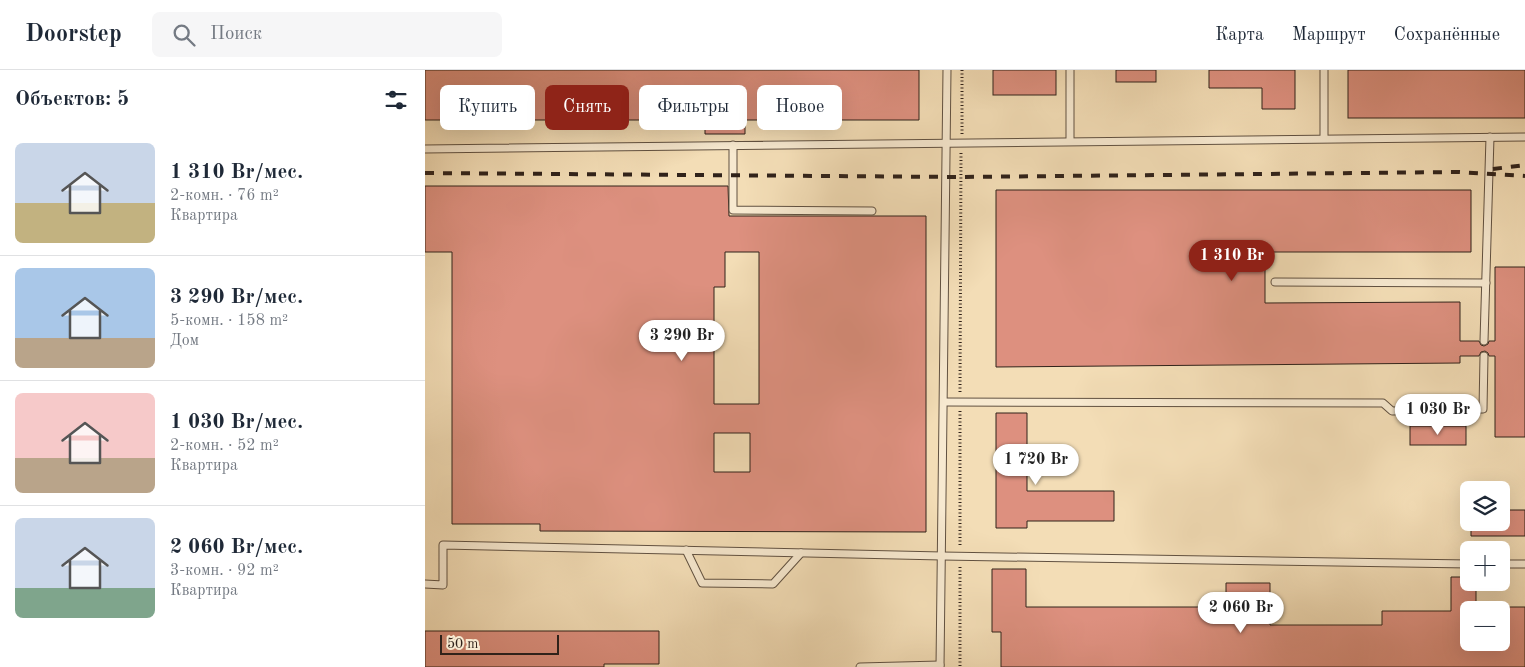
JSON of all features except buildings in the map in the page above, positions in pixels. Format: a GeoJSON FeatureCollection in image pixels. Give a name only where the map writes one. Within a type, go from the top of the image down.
{"type":"FeatureCollection","features":[{"type":"Feature","properties":{"kind":"lane"},"geometry":{"type":"LineString","coordinates":[[860,667],[941,666],[947,70]]}},
{"type":"Feature","properties":{"kind":"lane"},"geometry":{"type":"LineString","coordinates":[[1070,70],[1070,141]]}},
{"type":"Feature","properties":{"kind":"lane"},"geometry":{"type":"LineString","coordinates":[[1324,70],[1324,138]]}},
{"type":"Feature","properties":{"kind":"lane"},"geometry":{"type":"LineString","coordinates":[[425,149],[1525,136]]}},
{"type":"Feature","properties":{"kind":"lane"},"geometry":{"type":"LineString","coordinates":[[1484,341],[1490,137]]}},
{"type":"Feature","properties":{"kind":"lane"},"geometry":{"type":"LineString","coordinates":[[733,145],[733,210],[872,211]]}},
{"type":"Feature","properties":{"kind":"lane"},"geometry":{"type":"LineString","coordinates":[[1275,282],[1486,283]]}},
{"type":"Feature","properties":{"kind":"lane"},"geometry":{"type":"LineString","coordinates":[[944,402],[1383,403],[1392,411],[1483,408],[1484,356]]}},
{"type":"Feature","properties":{"kind":"lane"},"geometry":{"type":"LineString","coordinates":[[425,584],[443,585],[443,545],[942,556],[1460,564]]}},
{"type":"Feature","properties":{"kind":"lane"},"geometry":{"type":"LineString","coordinates":[[686,550],[702,583],[773,584],[801,553]]}},
{"type":"Feature","properties":{"kind":"lane"},"geometry":{"type":"LineString","coordinates":[[1510,564],[1525,564]]}},
{"type":"Feature","properties":{"kind":"path"},"geometry":{"type":"LineString","coordinates":[[960,667],[962,70]]}},
{"type":"Feature","properties":{"kind":"railway"},"geometry":{"type":"LineString","coordinates":[[1493,169],[1525,165]]}},
{"type":"Feature","properties":{"kind":"railway"},"geometry":{"type":"LineString","coordinates":[[425,173],[961,177],[1458,172],[1525,176]]}}]}
